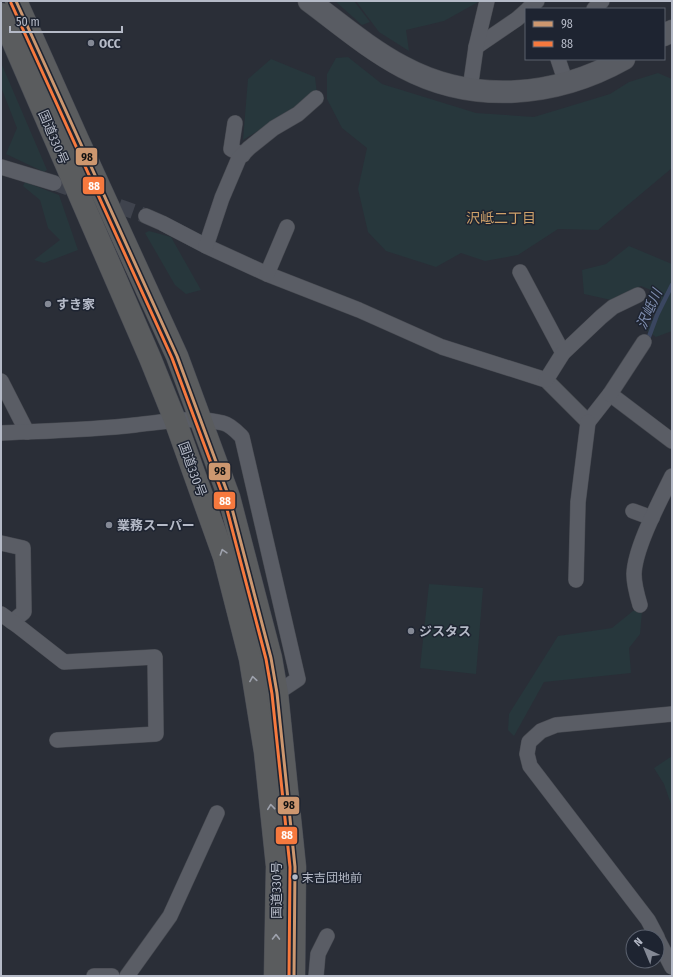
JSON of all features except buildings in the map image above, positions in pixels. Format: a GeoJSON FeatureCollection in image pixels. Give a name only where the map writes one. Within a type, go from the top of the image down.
{"type":"FeatureCollection","features":[{"type":"Feature","properties":{"kind":"highway","name":"国道330号"},"geometry":{"type":"LineString","coordinates":[[16,1],[177,356],[229,498],[271,658],[277,693],[295,867],[294,976]]}},
{"type":"Feature","properties":{"kind":"highway","name":"国道330号"},"geometry":{"type":"LineString","coordinates":[[1,14],[150,358],[175,420],[224,557],[250,659],[265,752],[277,866],[275,976]]}},
{"type":"Feature","properties":{"kind":"street"},"geometry":{"type":"LineString","coordinates":[[309,1],[364,42],[403,67],[420,76],[470,89],[498,92],[551,88],[587,76],[622,60]]}},
{"type":"Feature","properties":{"kind":"street"},"geometry":{"type":"LineString","coordinates":[[470,89],[476,47],[487,1]]}},
{"type":"Feature","properties":{"kind":"street"},"geometry":{"type":"LineString","coordinates":[[529,8],[537,1]]}},
{"type":"Feature","properties":{"kind":"street"},"geometry":{"type":"LineString","coordinates":[[476,47],[525,12]]}},
{"type":"Feature","properties":{"kind":"street"},"geometry":{"type":"LineString","coordinates":[[558,60],[566,83]]}},
{"type":"Feature","properties":{"kind":"street"},"geometry":{"type":"LineString","coordinates":[[206,246],[222,198],[239,158],[274,128],[298,114],[316,98]]}},
{"type":"Feature","properties":{"kind":"street"},"geometry":{"type":"LineString","coordinates":[[235,123],[231,149],[243,155]]}},
{"type":"Feature","properties":{"kind":"street"},"geometry":{"type":"LineString","coordinates":[[1,167],[54,183]]}},
{"type":"Feature","properties":{"kind":"street"},"geometry":{"type":"LineString","coordinates":[[146,216],[267,274],[359,310],[442,347],[546,380],[588,422]]}},
{"type":"Feature","properties":{"kind":"street"},"geometry":{"type":"LineString","coordinates":[[267,274],[287,226]]}},
{"type":"Feature","properties":{"kind":"street"},"geometry":{"type":"LineString","coordinates":[[520,272],[563,353]]}},
{"type":"Feature","properties":{"kind":"street"},"geometry":{"type":"LineString","coordinates":[[546,380],[563,353],[613,307],[638,295]]}},
{"type":"Feature","properties":{"kind":"street"},"geometry":{"type":"LineString","coordinates":[[576,580],[578,502],[588,422],[610,394],[644,342]]}},
{"type":"Feature","properties":{"kind":"street"},"geometry":{"type":"LineString","coordinates":[[1,381],[27,432]]}},
{"type":"Feature","properties":{"kind":"street"},"geometry":{"type":"LineString","coordinates":[[610,394],[672,441]]}},
{"type":"Feature","properties":{"kind":"street"},"geometry":{"type":"LineString","coordinates":[[1,433],[135,425],[175,420],[201,420],[224,423],[234,429],[242,437],[298,679],[277,693]]}},
{"type":"Feature","properties":{"kind":"street"},"geometry":{"type":"LineString","coordinates":[[640,605],[635,585],[634,574],[636,562],[652,518],[672,476]]}},
{"type":"Feature","properties":{"kind":"street"},"geometry":{"type":"LineString","coordinates":[[633,511],[652,518]]}},
{"type":"Feature","properties":{"kind":"street"},"geometry":{"type":"LineString","coordinates":[[1,543],[23,548],[24,612],[7,618]]}},
{"type":"Feature","properties":{"kind":"street"},"geometry":{"type":"LineString","coordinates":[[7,618],[64,662],[154,657],[156,734],[57,740]]}},
{"type":"Feature","properties":{"kind":"street"},"geometry":{"type":"LineString","coordinates":[[653,929],[648,920],[530,766],[527,754],[529,742],[541,732],[556,726],[672,714]]}},
{"type":"Feature","properties":{"kind":"street"},"geometry":{"type":"LineString","coordinates":[[127,976],[170,916],[217,813]]}},
{"type":"Feature","properties":{"kind":"street"},"geometry":{"type":"LineString","coordinates":[[316,976],[318,954],[327,936]]}},
{"type":"Feature","properties":{"kind":"street"},"geometry":{"type":"LineString","coordinates":[[665,954],[672,968]]}},
{"type":"Feature","properties":{"kind":"street"},"geometry":{"type":"LineString","coordinates":[[94,976],[112,976]]}},
{"type":"Feature","properties":{"kind":"shaded area"},"geometry":{"type":"Polygon","coordinates":[[[335,1],[354,1],[370,22],[362,25],[335,1]]]}},
{"type":"Feature","properties":{"kind":"shaded area"},"geometry":{"type":"Polygon","coordinates":[[[356,1],[480,1],[444,21],[406,30],[409,51],[379,32],[356,1]]]}},
{"type":"Feature","properties":{"kind":"shaded area"},"geometry":{"type":"Polygon","coordinates":[[[348,57],[382,84],[476,113],[534,117],[610,94],[629,82],[658,73],[672,79],[672,168],[598,230],[558,229],[518,255],[485,261],[461,253],[436,267],[386,251],[368,232],[358,189],[367,148],[342,128],[327,99],[327,74],[336,58],[348,57]]]}},
{"type":"Feature","properties":{"kind":"shaded area"},"geometry":{"type":"Polygon","coordinates":[[[271,59],[315,77],[317,94],[243,140],[248,79],[271,59]]]}},
{"type":"Feature","properties":{"kind":"shaded area"},"geometry":{"type":"Polygon","coordinates":[[[2,65],[47,170],[44,172],[6,154],[17,128],[1,87],[2,65]]]}},
{"type":"Feature","properties":{"kind":"shaded area"},"geometry":{"type":"Polygon","coordinates":[[[25,182],[59,195],[78,250],[44,263],[34,260],[60,240],[48,228],[40,200],[23,186],[25,182]]]}},
{"type":"Feature","properties":{"kind":"shaded area"},"geometry":{"type":"Polygon","coordinates":[[[149,231],[171,237],[201,290],[186,294],[175,285],[145,233],[149,231]]]}},
{"type":"Feature","properties":{"kind":"shaded area"},"geometry":{"type":"Polygon","coordinates":[[[629,246],[672,264],[672,331],[656,337],[647,331],[661,300],[661,294],[641,286],[611,300],[584,294],[582,270],[606,264],[629,246]]]}},
{"type":"Feature","properties":{"kind":"shaded area"},"geometry":{"type":"Polygon","coordinates":[[[429,584],[483,588],[476,674],[420,668],[429,584]]]}},
{"type":"Feature","properties":{"kind":"shaded area"},"geometry":{"type":"Polygon","coordinates":[[[633,611],[642,611],[640,634],[629,648],[631,673],[544,682],[514,736],[508,730],[509,714],[558,636],[612,628],[633,611]]]}},
{"type":"Feature","properties":{"kind":"shaded area"},"geometry":{"type":"Polygon","coordinates":[[[672,756],[672,807],[664,784],[654,768],[672,756]]]}},
{"type":"Feature","properties":{"kind":"waterway","name":"沢岻川"},"geometry":{"type":"LineString","coordinates":[[647,342],[657,315],[672,285]]}},
{"type":"Feature","properties":{"kind":"tunnel"},"geometry":{"type":"LineString","coordinates":[[54,183],[146,216]]}},
{"type":"Feature","properties":{"kind":"transit line","name":"98"},"geometry":{"type":"LineString","coordinates":[[16,1],[177,356],[229,497],[271,658],[277,693],[295,867],[294,976]]}},
{"type":"Feature","properties":{"kind":"transit line","name":"88"},"geometry":{"type":"LineString","coordinates":[[11,3],[172,358],[224,498],[266,659],[272,694],[290,867],[289,976]]}},
{"type":"Feature","properties":{"kind":"place","name":"OCC"},"geometry":{"type":"Point","coordinates":[91,43]}},
{"type":"Feature","properties":{"kind":"place","name":"すき家"},"geometry":{"type":"Point","coordinates":[48,304]}},
{"type":"Feature","properties":{"kind":"place","name":"業務スーパー"},"geometry":{"type":"Point","coordinates":[109,525]}},
{"type":"Feature","properties":{"kind":"place","name":"ジスタス"},"geometry":{"type":"Point","coordinates":[411,631]}},
{"type":"Feature","properties":{"kind":"place","name":"末吉団地前"},"geometry":{"type":"Point","coordinates":[295,877]}},
{"type":"Feature","properties":{"kind":"district","name":"沢岻二丁目"},"geometry":{"type":"Point","coordinates":[501,218]}}]}
